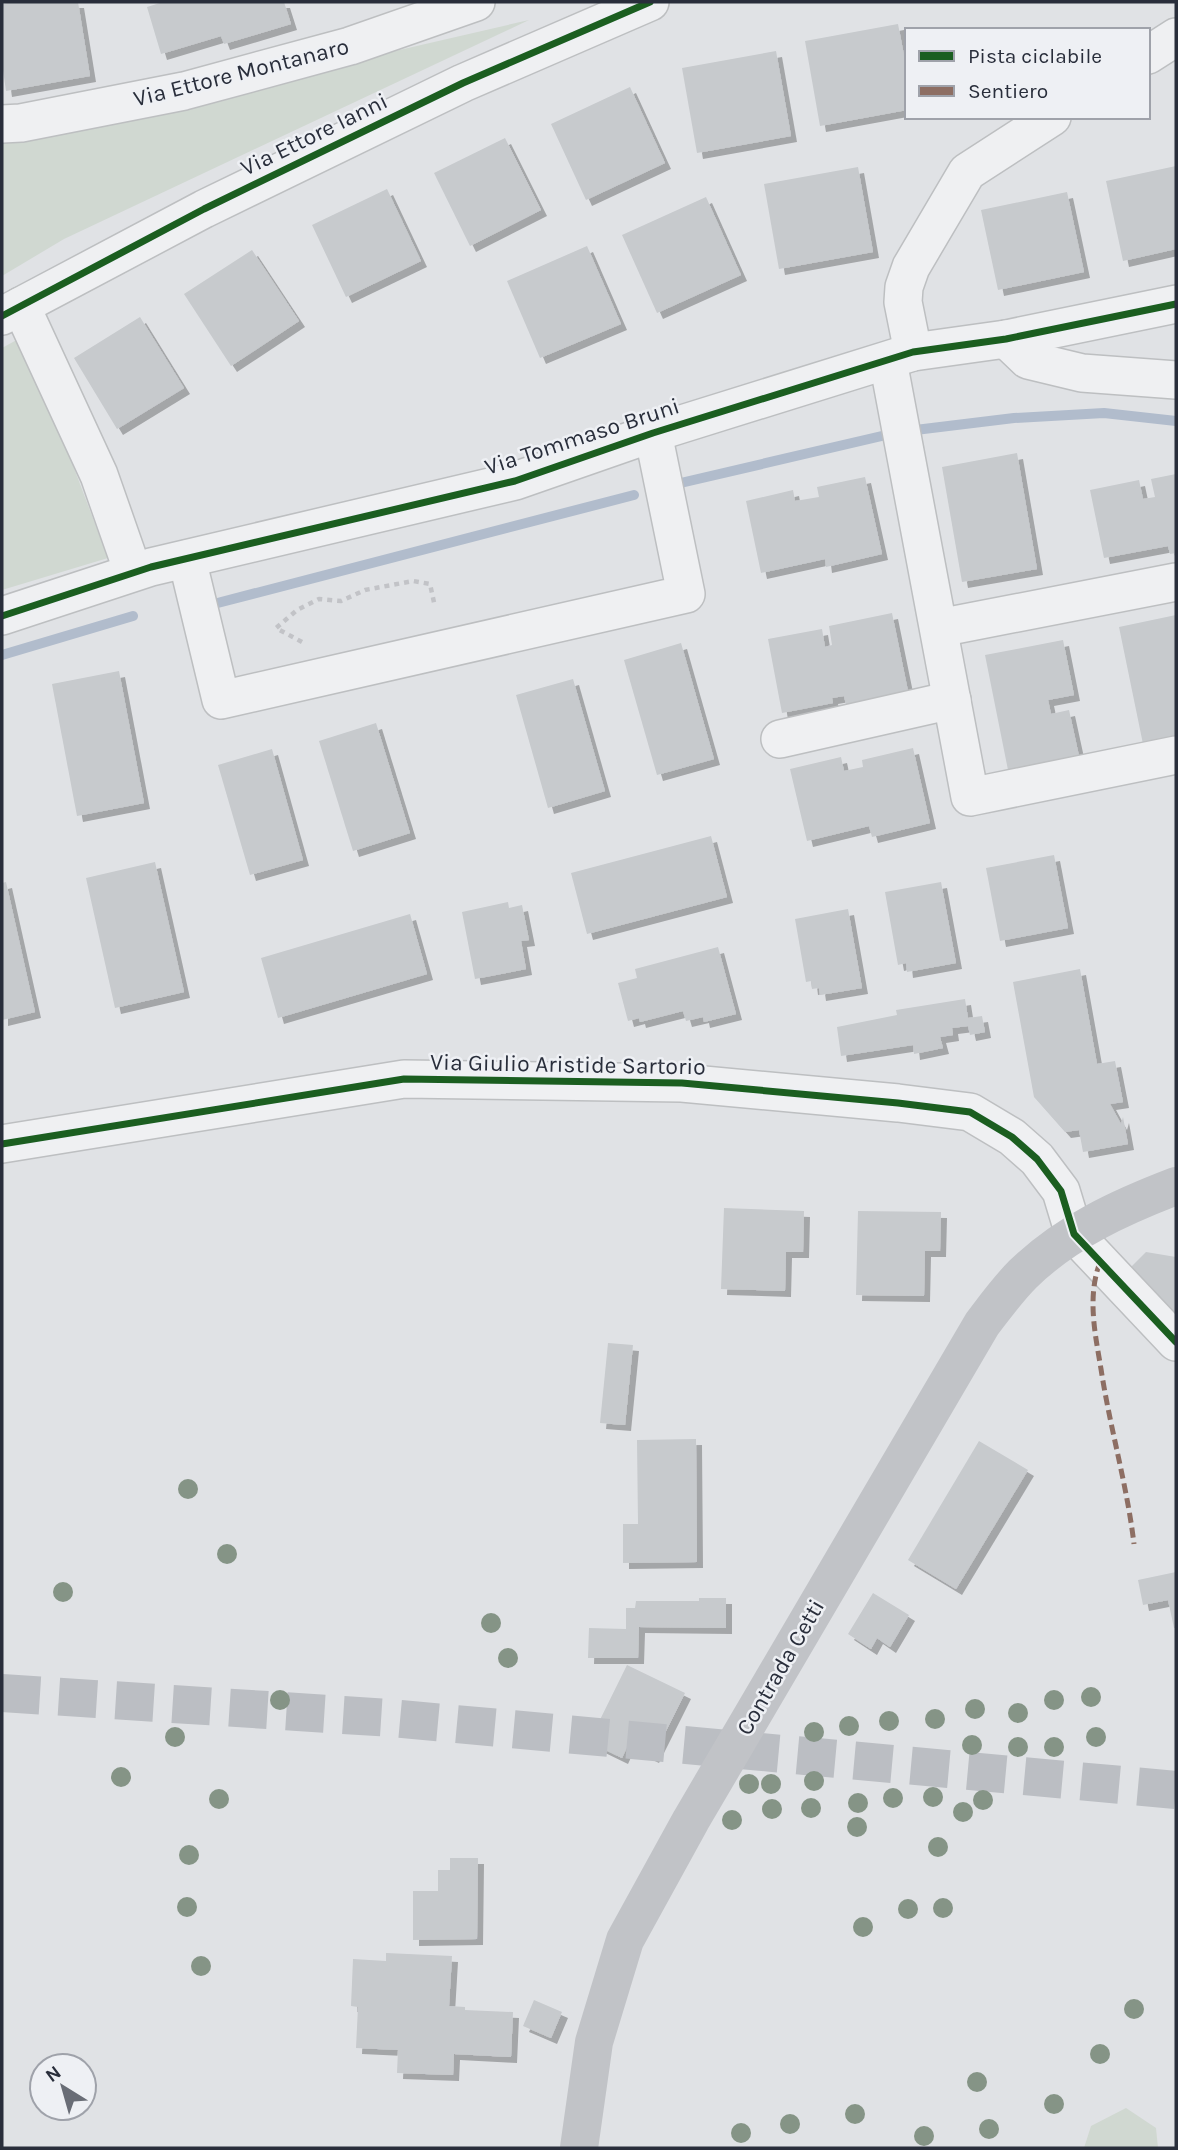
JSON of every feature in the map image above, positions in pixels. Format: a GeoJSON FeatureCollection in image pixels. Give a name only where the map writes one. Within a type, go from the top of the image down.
{"type":"FeatureCollection","features":[{"type":"Feature","properties":{"kind":"main road","name":"Contrada Cetti"},"geometry":{"type":"LineString","coordinates":[[579,2148],[594,2042],[625,1940],[698,1808],[982,1324],[1024,1273],[1074,1234],[1137,1201],[1176,1186]]}},
{"type":"Feature","properties":{"kind":"street","name":"Via Ettore Montanaro"},"geometry":{"type":"LineString","coordinates":[[2,124],[21,123],[184,91],[349,46],[476,2]]}},
{"type":"Feature","properties":{"kind":"street","name":"Via Ettore Ianni"},"geometry":{"type":"LineString","coordinates":[[11,311],[216,203],[463,83],[650,2]]}},
{"type":"Feature","properties":{"kind":"street"},"geometry":{"type":"LineString","coordinates":[[1150,54],[1176,37]]}},
{"type":"Feature","properties":{"kind":"street"},"geometry":{"type":"LineString","coordinates":[[1049,119],[967,172],[911,267],[904,287],[902,432],[970,797],[1176,755]]}},
{"type":"Feature","properties":{"kind":"street","name":"Via Tommaso Bruni"},"geometry":{"type":"LineString","coordinates":[[2,616],[134,572],[515,481],[653,433],[901,357],[1006,339],[1176,304]]}},
{"type":"Feature","properties":{"kind":"street"},"geometry":{"type":"LineString","coordinates":[[11,311],[99,475],[134,572]]}},
{"type":"Feature","properties":{"kind":"street"},"geometry":{"type":"LineString","coordinates":[[1006,339],[1028,360],[1082,373],[1176,380]]}},
{"type":"Feature","properties":{"kind":"street"},"geometry":{"type":"LineString","coordinates":[[187,559],[220,700],[686,594],[653,433]]}},
{"type":"Feature","properties":{"kind":"street"},"geometry":{"type":"LineString","coordinates":[[939,628],[1176,582]]}},
{"type":"Feature","properties":{"kind":"street"},"geometry":{"type":"LineString","coordinates":[[780,739],[952,700]]}},
{"type":"Feature","properties":{"kind":"street","name":"Via Giulio Aristide Sartorio"},"geometry":{"type":"LineString","coordinates":[[2,1144],[404,1079],[682,1083],[970,1112],[1012,1137],[1037,1159],[1061,1191],[1074,1234]]}},
{"type":"Feature","properties":{"kind":"street"},"geometry":{"type":"LineString","coordinates":[[1074,1234],[1176,1342]]}},
{"type":"Feature","properties":{"kind":"path"},"geometry":{"type":"LineString","coordinates":[[302,642],[276,628],[297,610],[319,599],[341,601],[365,590],[413,581],[430,584],[435,607]]}},
{"type":"Feature","properties":{"kind":"shaded area"},"geometry":{"type":"Polygon","coordinates":[[[529,20],[64,239],[2,276],[2,136],[131,112],[529,20]]]}},
{"type":"Feature","properties":{"kind":"shaded area"},"geometry":{"type":"Polygon","coordinates":[[[24,336],[108,558],[2,590],[2,348],[24,336]]]}},
{"type":"Feature","properties":{"kind":"shaded area"},"geometry":{"type":"Polygon","coordinates":[[[1126,2108],[1156,2128],[1158,2148],[1084,2148],[1091,2126],[1126,2108]]]}},
{"type":"Feature","properties":{"kind":"building"},"geometry":{"type":"Polygon","coordinates":[[[78,2],[90,76],[6,91],[2,63],[2,4],[78,2]]]}},
{"type":"Feature","properties":{"kind":"building"},"geometry":{"type":"Polygon","coordinates":[[[163,2],[284,2],[291,24],[224,44],[221,36],[161,54],[147,7],[163,2]]]}},
{"type":"Feature","properties":{"kind":"building"},"geometry":{"type":"Polygon","coordinates":[[[898,24],[905,61],[905,110],[820,126],[805,41],[898,24]]]}},
{"type":"Feature","properties":{"kind":"building"},"geometry":{"type":"Polygon","coordinates":[[[776,51],[791,136],[697,153],[682,68],[776,51]]]}},
{"type":"Feature","properties":{"kind":"building"},"geometry":{"type":"Polygon","coordinates":[[[630,87],[665,163],[586,200],[551,124],[630,87]]]}},
{"type":"Feature","properties":{"kind":"building"},"geometry":{"type":"Polygon","coordinates":[[[505,138],[541,210],[470,246],[434,173],[505,138]]]}},
{"type":"Feature","properties":{"kind":"building"},"geometry":{"type":"Polygon","coordinates":[[[1176,166],[1176,249],[1123,261],[1106,181],[1176,166]]]}},
{"type":"Feature","properties":{"kind":"building"},"geometry":{"type":"Polygon","coordinates":[[[858,167],[873,252],[779,269],[764,184],[858,167]]]}},
{"type":"Feature","properties":{"kind":"building"},"geometry":{"type":"Polygon","coordinates":[[[387,189],[421,261],[346,297],[312,225],[387,189]]]}},
{"type":"Feature","properties":{"kind":"building"},"geometry":{"type":"Polygon","coordinates":[[[1067,192],[1084,272],[998,290],[981,210],[1067,192]]]}},
{"type":"Feature","properties":{"kind":"building"},"geometry":{"type":"Polygon","coordinates":[[[706,197],[741,275],[657,313],[622,235],[706,197]]]}},
{"type":"Feature","properties":{"kind":"building"},"geometry":{"type":"Polygon","coordinates":[[[587,246],[621,324],[540,358],[507,281],[587,246]]]}},
{"type":"Feature","properties":{"kind":"building"},"geometry":{"type":"Polygon","coordinates":[[[252,250],[299,321],[231,366],[184,294],[252,250]]]}},
{"type":"Feature","properties":{"kind":"building"},"geometry":{"type":"Polygon","coordinates":[[[140,317],[184,388],[117,429],[74,358],[140,317]]]}},
{"type":"Feature","properties":{"kind":"building"},"geometry":{"type":"Polygon","coordinates":[[[1017,453],[1037,569],[962,582],[942,467],[1017,453]]]}},
{"type":"Feature","properties":{"kind":"building"},"geometry":{"type":"Polygon","coordinates":[[[1176,474],[1176,553],[1170,554],[1168,546],[1104,558],[1090,490],[1139,480],[1143,499],[1155,497],[1151,479],[1176,474]]]}},
{"type":"Feature","properties":{"kind":"building"},"geometry":{"type":"Polygon","coordinates":[[[865,477],[882,554],[826,567],[825,559],[761,573],[746,501],[793,490],[795,501],[819,497],[817,487],[865,477]]]}},
{"type":"Feature","properties":{"kind":"building"},"geometry":{"type":"Polygon","coordinates":[[[892,613],[909,696],[847,709],[844,696],[832,698],[833,703],[782,713],[768,639],[822,629],[825,647],[832,645],[829,626],[892,613]]]}},
{"type":"Feature","properties":{"kind":"building"},"geometry":{"type":"Polygon","coordinates":[[[1176,615],[1176,737],[1143,744],[1119,627],[1176,615]]]}},
{"type":"Feature","properties":{"kind":"building"},"geometry":{"type":"Polygon","coordinates":[[[1063,640],[1074,695],[1048,700],[1051,714],[1069,710],[1079,756],[1008,770],[985,655],[1063,640]]]}},
{"type":"Feature","properties":{"kind":"building"},"geometry":{"type":"Polygon","coordinates":[[[681,643],[714,759],[657,775],[624,660],[681,643]]]}},
{"type":"Feature","properties":{"kind":"building"},"geometry":{"type":"Polygon","coordinates":[[[119,671],[144,803],[77,816],[52,684],[119,671]]]}},
{"type":"Feature","properties":{"kind":"building"},"geometry":{"type":"Polygon","coordinates":[[[573,679],[605,791],[548,808],[516,695],[573,679]]]}},
{"type":"Feature","properties":{"kind":"building"},"geometry":{"type":"Polygon","coordinates":[[[376,723],[410,833],[353,851],[319,741],[376,723]]]}},
{"type":"Feature","properties":{"kind":"building"},"geometry":{"type":"Polygon","coordinates":[[[913,748],[930,823],[872,837],[869,826],[807,841],[790,769],[841,757],[844,771],[863,767],[862,760],[913,748]]]}},
{"type":"Feature","properties":{"kind":"building"},"geometry":{"type":"Polygon","coordinates":[[[272,749],[303,860],[250,875],[218,765],[272,749]]]}},
{"type":"Feature","properties":{"kind":"building"},"geometry":{"type":"Polygon","coordinates":[[[711,836],[727,897],[587,934],[571,873],[711,836]]]}},
{"type":"Feature","properties":{"kind":"building"},"geometry":{"type":"Polygon","coordinates":[[[1054,855],[1068,928],[1000,941],[986,868],[1054,855]]]}},
{"type":"Feature","properties":{"kind":"building"},"geometry":{"type":"Polygon","coordinates":[[[155,862],[184,992],[115,1008],[86,878],[155,862]]]}},
{"type":"Feature","properties":{"kind":"building"},"geometry":{"type":"Polygon","coordinates":[[[6,882],[35,1012],[2,1020],[2,883],[6,882]]]}},
{"type":"Feature","properties":{"kind":"building"},"geometry":{"type":"Polygon","coordinates":[[[941,882],[956,963],[907,972],[906,963],[898,965],[885,892],[941,882]]]}},
{"type":"Feature","properties":{"kind":"building"},"geometry":{"type":"Polygon","coordinates":[[[508,902],[509,908],[522,905],[529,940],[521,941],[526,969],[475,979],[462,912],[508,902]]]}},
{"type":"Feature","properties":{"kind":"building"},"geometry":{"type":"Polygon","coordinates":[[[848,909],[862,988],[820,995],[819,988],[812,989],[811,981],[806,982],[795,919],[848,909]]]}},
{"type":"Feature","properties":{"kind":"building"},"geometry":{"type":"Polygon","coordinates":[[[410,914],[427,974],[278,1018],[261,958],[410,914]]]}},
{"type":"Feature","properties":{"kind":"building"},"geometry":{"type":"Polygon","coordinates":[[[718,947],[736,1014],[704,1022],[703,1017],[686,1021],[683,1011],[640,1022],[639,1018],[628,1021],[618,983],[637,978],[635,969],[718,947]]]}},
{"type":"Feature","properties":{"kind":"building"},"geometry":{"type":"Polygon","coordinates":[[[1080,969],[1097,1064],[1115,1061],[1123,1102],[1110,1104],[1121,1124],[1123,1117],[1128,1144],[1083,1152],[1079,1130],[1065,1132],[1034,1097],[1013,982],[1080,969]]]}},
{"type":"Feature","properties":{"kind":"building"},"geometry":{"type":"Polygon","coordinates":[[[965,999],[968,1018],[982,1016],[985,1032],[970,1035],[968,1026],[952,1028],[953,1035],[940,1037],[943,1048],[914,1054],[913,1045],[841,1056],[837,1027],[897,1015],[896,1010],[965,999]]]}},
{"type":"Feature","properties":{"kind":"building"},"geometry":{"type":"Polygon","coordinates":[[[724,1208],[804,1211],[803,1252],[786,1252],[785,1291],[721,1289],[724,1208]]]}},
{"type":"Feature","properties":{"kind":"building"},"geometry":{"type":"Polygon","coordinates":[[[858,1211],[941,1212],[940,1251],[925,1251],[924,1296],[856,1295],[858,1211]]]}},
{"type":"Feature","properties":{"kind":"building"},"geometry":{"type":"Polygon","coordinates":[[[1146,1252],[1176,1257],[1176,1317],[1128,1270],[1146,1252]]]}},
{"type":"Feature","properties":{"kind":"building"},"geometry":{"type":"Polygon","coordinates":[[[608,1343],[633,1345],[625,1425],[600,1423],[608,1343]]]}},
{"type":"Feature","properties":{"kind":"building"},"geometry":{"type":"Polygon","coordinates":[[[696,1439],[697,1562],[623,1563],[623,1524],[638,1524],[637,1440],[696,1439]]]}},
{"type":"Feature","properties":{"kind":"building"},"geometry":{"type":"Polygon","coordinates":[[[979,1441],[1028,1470],[956,1589],[908,1560],[979,1441]]]}},
{"type":"Feature","properties":{"kind":"building"},"geometry":{"type":"Polygon","coordinates":[[[1176,1572],[1174,1628],[1168,1600],[1143,1605],[1138,1580],[1176,1572]]]}},
{"type":"Feature","properties":{"kind":"building"},"geometry":{"type":"Polygon","coordinates":[[[873,1593],[909,1615],[890,1647],[877,1638],[871,1649],[848,1634],[873,1593]]]}},
{"type":"Feature","properties":{"kind":"building"},"geometry":{"type":"Polygon","coordinates":[[[699,1598],[726,1598],[726,1628],[639,1627],[638,1658],[588,1658],[589,1628],[626,1629],[626,1608],[635,1608],[636,1601],[699,1601],[699,1598]]]}},
{"type":"Feature","properties":{"kind":"building"},"geometry":{"type":"Polygon","coordinates":[[[627,1665],[685,1693],[653,1757],[628,1745],[622,1758],[589,1742],[627,1665]]]}},
{"type":"Feature","properties":{"kind":"building"},"geometry":{"type":"Polygon","coordinates":[[[450,1858],[478,1858],[477,1939],[413,1940],[413,1891],[438,1891],[438,1870],[450,1870],[450,1858]]]}},
{"type":"Feature","properties":{"kind":"building"},"geometry":{"type":"Polygon","coordinates":[[[386,1953],[452,1956],[449,2006],[465,2007],[465,2010],[513,2012],[511,2057],[454,2054],[453,2075],[397,2073],[398,2050],[356,2048],[358,2007],[351,2006],[353,1959],[386,1961],[386,1953]]]}},
{"type":"Feature","properties":{"kind":"building"},"geometry":{"type":"Polygon","coordinates":[[[534,2000],[562,2012],[551,2038],[523,2026],[534,2000]]]}},
{"type":"Feature","properties":{"kind":"waterway"},"geometry":{"type":"LineString","coordinates":[[672,485],[899,432],[1014,418],[1104,413],[1176,421]]}},
{"type":"Feature","properties":{"kind":"waterway"},"geometry":{"type":"LineString","coordinates":[[206,606],[634,495]]}},
{"type":"Feature","properties":{"kind":"waterway"},"geometry":{"type":"LineString","coordinates":[[2,655],[133,616]]}},
{"type":"Feature","properties":{"kind":"tunnel"},"geometry":{"type":"LineString","coordinates":[[2,1693],[391,1718],[1176,1790]]}},
{"type":"Feature","properties":{"kind":"marked path"},"geometry":{"type":"LineString","coordinates":[[1100,1262],[1094,1288],[1095,1329],[1134,1544]]}},
{"type":"Feature","properties":{"kind":"cycle path"},"geometry":{"type":"LineString","coordinates":[[2,316],[204,209],[463,83],[650,2]]}},
{"type":"Feature","properties":{"kind":"cycle path"},"geometry":{"type":"LineString","coordinates":[[2,616],[151,567],[515,481],[653,433],[913,352],[1006,339],[1176,304]]}},
{"type":"Feature","properties":{"kind":"cycle path"},"geometry":{"type":"LineString","coordinates":[[2,1144],[404,1079],[682,1083],[970,1112],[1012,1137],[1037,1159],[1061,1191],[1074,1234],[1176,1342]]}}]}
